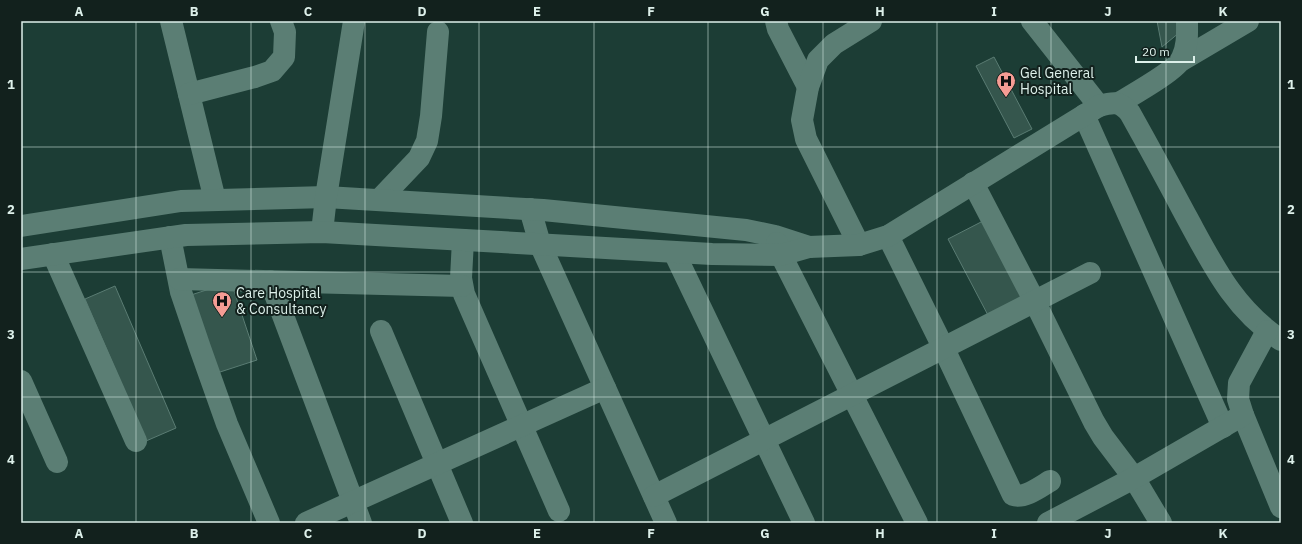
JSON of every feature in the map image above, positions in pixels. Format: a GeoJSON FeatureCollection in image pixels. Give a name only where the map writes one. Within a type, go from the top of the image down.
{"type":"FeatureCollection","features":[{"type":"Feature","properties":{"kind":"street"},"geometry":{"type":"LineString","coordinates":[[171,21],[215,200]]}},
{"type":"Feature","properties":{"kind":"street"},"geometry":{"type":"LineString","coordinates":[[189,94],[255,77],[272,70],[284,57],[285,32],[281,21]]}},
{"type":"Feature","properties":{"kind":"street"},"geometry":{"type":"LineString","coordinates":[[322,232],[326,197],[354,21]]}},
{"type":"Feature","properties":{"kind":"street"},"geometry":{"type":"LineString","coordinates":[[776,21],[778,29],[808,87]]}},
{"type":"Feature","properties":{"kind":"street"},"geometry":{"type":"LineString","coordinates":[[859,245],[806,139],[802,120],[808,87],[818,60],[826,51],[844,37],[871,21]]}},
{"type":"Feature","properties":{"kind":"street"},"geometry":{"type":"LineString","coordinates":[[1032,21],[1101,108],[1223,427]]}},
{"type":"Feature","properties":{"kind":"street"},"geometry":{"type":"LineString","coordinates":[[1182,60],[1186,45],[1187,21]]}},
{"type":"Feature","properties":{"kind":"street"},"geometry":{"type":"LineString","coordinates":[[21,259],[186,235],[322,232],[712,254],[778,245],[809,247],[859,245],[888,236],[973,183],[1101,108],[1172,69],[1182,60],[1248,21]]}},
{"type":"Feature","properties":{"kind":"street"},"geometry":{"type":"LineString","coordinates":[[379,200],[419,158],[427,141],[431,116],[438,32]]}},
{"type":"Feature","properties":{"kind":"street"},"geometry":{"type":"LineString","coordinates":[[1101,108],[1130,113],[1221,280],[1243,309],[1274,336],[1239,383],[1238,399],[1243,415],[1281,507]]}},
{"type":"Feature","properties":{"kind":"street"},"geometry":{"type":"LineString","coordinates":[[973,183],[1035,302],[1094,422],[1103,437],[1134,478],[1161,523]]}},
{"type":"Feature","properties":{"kind":"street"},"geometry":{"type":"LineString","coordinates":[[21,226],[181,201],[326,197],[530,209],[746,230],[778,245],[851,395],[917,523]]}},
{"type":"Feature","properties":{"kind":"street"},"geometry":{"type":"LineString","coordinates":[[530,209],[540,244],[666,523]]}},
{"type":"Feature","properties":{"kind":"street"},"geometry":{"type":"LineString","coordinates":[[888,236],[944,349],[1013,495],[1018,497],[1050,482]]}},
{"type":"Feature","properties":{"kind":"street"},"geometry":{"type":"LineString","coordinates":[[170,237],[181,292],[227,424],[269,523]]}},
{"type":"Feature","properties":{"kind":"street"},"geometry":{"type":"LineString","coordinates":[[463,240],[462,286],[464,294],[559,511]]}},
{"type":"Feature","properties":{"kind":"street"},"geometry":{"type":"LineString","coordinates":[[674,252],[804,523]]}},
{"type":"Feature","properties":{"kind":"street"},"geometry":{"type":"LineString","coordinates":[[53,254],[136,441]]}},
{"type":"Feature","properties":{"kind":"street"},"geometry":{"type":"LineString","coordinates":[[654,496],[763,439],[1090,274]]}},
{"type":"Feature","properties":{"kind":"street"},"geometry":{"type":"LineString","coordinates":[[178,279],[462,286]]}},
{"type":"Feature","properties":{"kind":"street"},"geometry":{"type":"LineString","coordinates":[[270,281],[361,523]]}},
{"type":"Feature","properties":{"kind":"street"},"geometry":{"type":"LineString","coordinates":[[381,332],[462,523]]}},
{"type":"Feature","properties":{"kind":"street"},"geometry":{"type":"LineString","coordinates":[[21,381],[57,462]]}},
{"type":"Feature","properties":{"kind":"street"},"geometry":{"type":"LineString","coordinates":[[306,523],[605,388]]}},
{"type":"Feature","properties":{"kind":"street"},"geometry":{"type":"LineString","coordinates":[[1048,523],[1134,478],[1243,415]]}},
{"type":"Feature","properties":{"kind":"building"},"geometry":{"type":"Polygon","coordinates":[[[1157,21],[1180,21],[1180,32],[1162,47],[1157,21]]]}},
{"type":"Feature","properties":{"kind":"building"},"geometry":{"type":"Polygon","coordinates":[[[994,57],[1032,129],[1014,138],[976,66],[994,57]]]}},
{"type":"Feature","properties":{"kind":"building"},"geometry":{"type":"Polygon","coordinates":[[[983,221],[1025,300],[990,319],[948,239],[983,221]]]}},
{"type":"Feature","properties":{"kind":"building"},"geometry":{"type":"Polygon","coordinates":[[[231,282],[257,360],[217,373],[191,295],[231,282]]]}},
{"type":"Feature","properties":{"kind":"building"},"geometry":{"type":"Polygon","coordinates":[[[115,286],[176,428],[146,441],[85,299],[115,286]]]}},
{"type":"Feature","properties":{"kind":"place","name":"Gel General Hospital"},"geometry":{"type":"Point","coordinates":[1006,98]}},
{"type":"Feature","properties":{"kind":"place","name":"Care Hospital & Consultancy"},"geometry":{"type":"Point","coordinates":[222,318]}}]}
